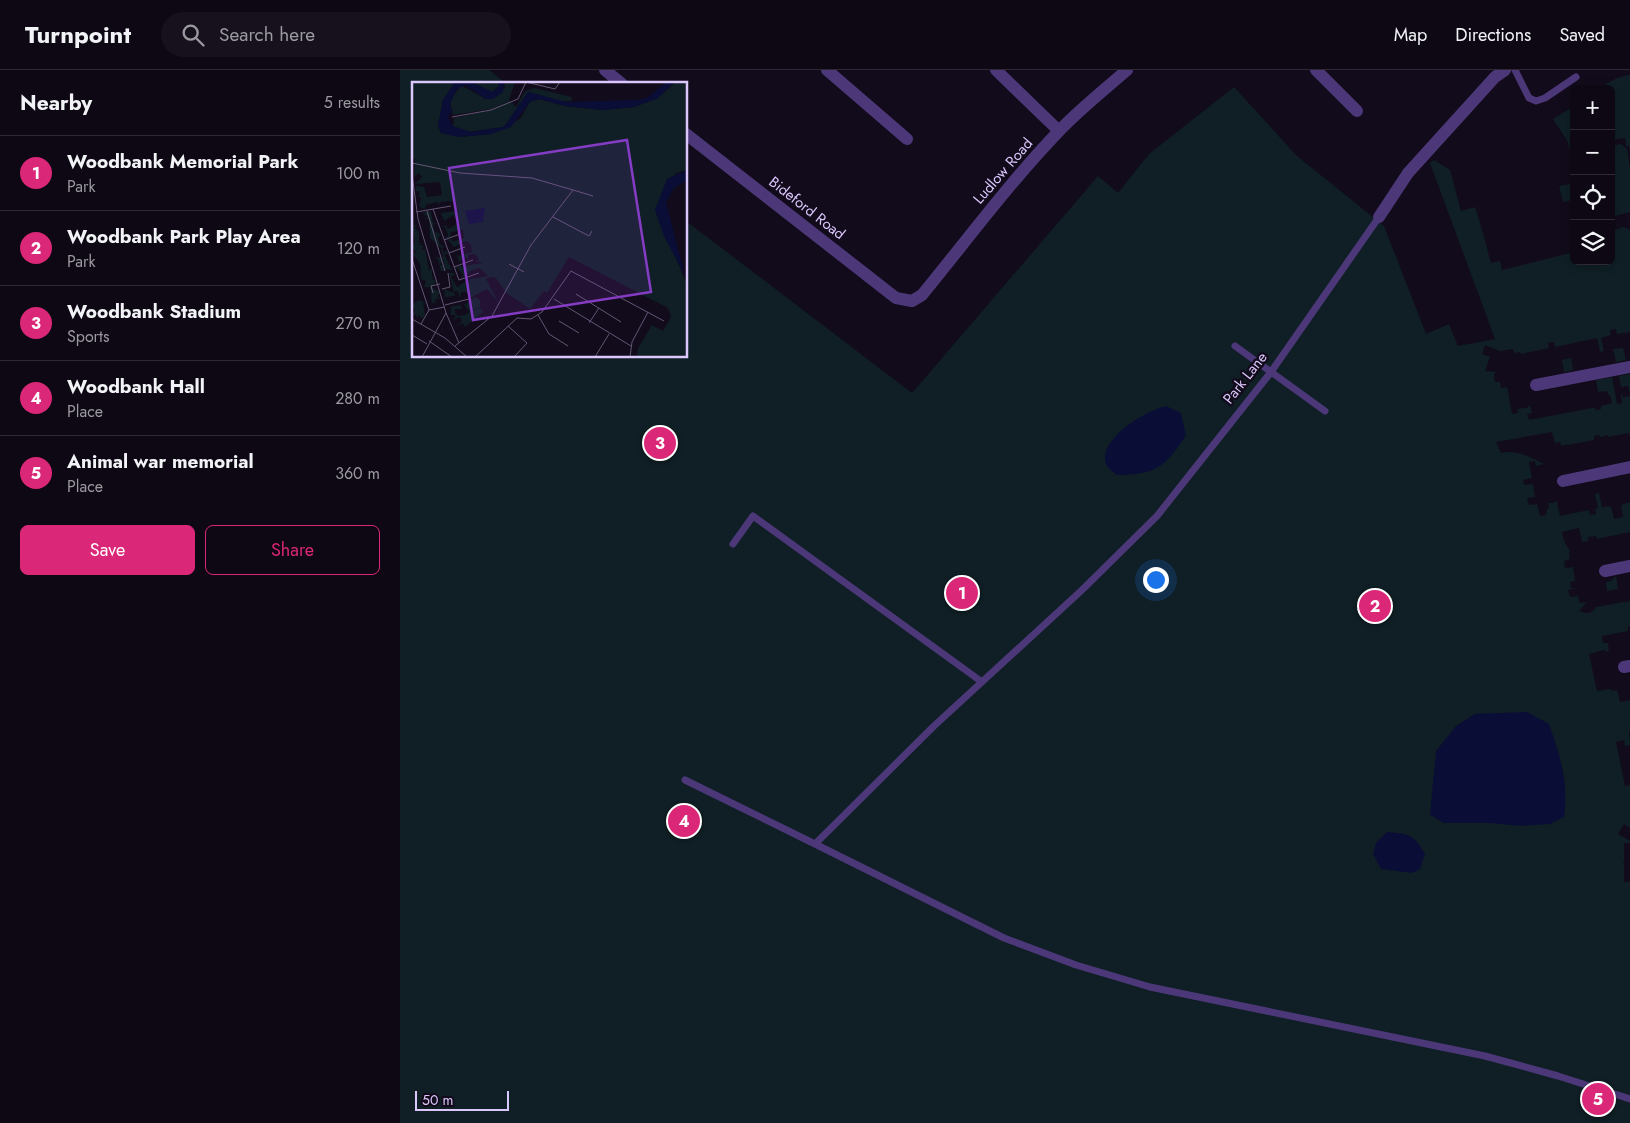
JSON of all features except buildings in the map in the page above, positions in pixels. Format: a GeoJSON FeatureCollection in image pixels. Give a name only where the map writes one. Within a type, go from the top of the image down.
{"type":"FeatureCollection","features":[{"type":"Feature","properties":{"kind":"street"},"geometry":{"type":"LineString","coordinates":[[604,70],[619,82]]}},
{"type":"Feature","properties":{"kind":"street"},"geometry":{"type":"LineString","coordinates":[[827,70],[907,138]]}},
{"type":"Feature","properties":{"kind":"street"},"geometry":{"type":"LineString","coordinates":[[996,70],[1059,131]]}},
{"type":"Feature","properties":{"kind":"street","name":"Ludlow Road"},"geometry":{"type":"LineString","coordinates":[[912,301],[922,295],[992,208],[1059,131],[1127,70]]}},
{"type":"Feature","properties":{"kind":"street"},"geometry":{"type":"LineString","coordinates":[[1316,70],[1358,111]]}},
{"type":"Feature","properties":{"kind":"street","name":"Park Lane"},"geometry":{"type":"LineString","coordinates":[[1378,218],[1408,173],[1495,77],[1505,70]]}},
{"type":"Feature","properties":{"kind":"street","name":"Bideford Road"},"geometry":{"type":"LineString","coordinates":[[688,136],[896,298],[912,301]]}},
{"type":"Feature","properties":{"kind":"street"},"geometry":{"type":"LineString","coordinates":[[1536,385],[1630,367]]}},
{"type":"Feature","properties":{"kind":"street"},"geometry":{"type":"LineString","coordinates":[[1563,481],[1630,467]]}},
{"type":"Feature","properties":{"kind":"street"},"geometry":{"type":"LineString","coordinates":[[1605,571],[1630,566]]}},
{"type":"Feature","properties":{"kind":"lane"},"geometry":{"type":"LineString","coordinates":[[1514,70],[1528,98],[1536,101],[1545,98],[1576,77]]}},
{"type":"Feature","properties":{"kind":"lane","name":"Park Lane"},"geometry":{"type":"LineString","coordinates":[[814,844],[934,726],[1082,590],[1157,516],[1271,372],[1378,218]]}},
{"type":"Feature","properties":{"kind":"lane"},"geometry":{"type":"LineString","coordinates":[[1235,346],[1325,411]]}},
{"type":"Feature","properties":{"kind":"lane"},"geometry":{"type":"LineString","coordinates":[[733,544],[753,516],[982,682]]}},
{"type":"Feature","properties":{"kind":"lane"},"geometry":{"type":"LineString","coordinates":[[685,780],[1004,938],[1076,965],[1150,987],[1485,1056],[1558,1076],[1630,1099]]}},
{"type":"Feature","properties":{"kind":"shaded area"},"geometry":{"type":"Polygon","coordinates":[[[400,70],[489,70],[504,82],[412,82],[412,358],[688,358],[688,223],[912,393],[1098,176],[1118,193],[1149,154],[1234,87],[1297,156],[1384,226],[1426,334],[1449,324],[1458,346],[1495,339],[1430,163],[1434,160],[1450,170],[1461,211],[1475,207],[1491,263],[1500,261],[1502,270],[1570,253],[1570,265],[1615,265],[1615,230],[1624,227],[1630,230],[1630,332],[1617,334],[1616,329],[1610,330],[1611,335],[1601,338],[1604,351],[1600,352],[1597,338],[1555,347],[1554,342],[1548,343],[1549,348],[1521,354],[1520,352],[1514,353],[1513,349],[1500,351],[1485,345],[1482,354],[1490,357],[1485,371],[1497,372],[1494,374],[1495,382],[1500,382],[1501,388],[1507,387],[1512,414],[1518,413],[1517,409],[1527,408],[1530,405],[1532,413],[1527,414],[1529,420],[1592,408],[1596,410],[1601,409],[1601,406],[1612,403],[1607,391],[1598,392],[1596,380],[1612,377],[1617,404],[1622,403],[1621,394],[1623,397],[1630,396],[1630,437],[1629,433],[1608,437],[1608,435],[1600,437],[1599,435],[1594,436],[1594,440],[1561,446],[1560,442],[1555,443],[1552,432],[1496,442],[1501,453],[1518,453],[1544,464],[1536,466],[1535,461],[1529,462],[1532,478],[1523,480],[1524,485],[1533,484],[1535,497],[1527,498],[1529,505],[1537,504],[1540,516],[1546,515],[1549,508],[1548,503],[1554,503],[1555,501],[1557,502],[1560,516],[1589,510],[1590,515],[1596,514],[1595,509],[1598,508],[1595,494],[1599,493],[1602,507],[1611,506],[1614,519],[1623,517],[1621,505],[1630,502],[1630,532],[1597,539],[1596,536],[1588,537],[1588,541],[1582,542],[1579,528],[1562,532],[1565,543],[1570,551],[1570,559],[1564,561],[1565,568],[1573,567],[1575,581],[1570,582],[1571,588],[1577,588],[1568,590],[1570,597],[1578,596],[1580,603],[1587,602],[1579,611],[1588,613],[1596,607],[1630,601],[1630,626],[1628,631],[1602,636],[1603,643],[1608,643],[1609,650],[1607,652],[1604,650],[1589,654],[1597,691],[1617,690],[1620,702],[1630,700],[1630,745],[1625,746],[1624,740],[1616,742],[1625,786],[1630,785],[1630,828],[1624,824],[1618,834],[1630,841],[1630,843],[1624,843],[1623,863],[1624,882],[1630,882],[1630,1123],[400,1123],[400,70]]]}},
{"type":"Feature","properties":{"kind":"shaded area"},"geometry":{"type":"Polygon","coordinates":[[[1630,75],[1630,153],[1629,146],[1626,146],[1625,138],[1615,139],[1615,85],[1605,85],[1630,75]]]}},
{"type":"Feature","properties":{"kind":"shaded area"},"geometry":{"type":"Polygon","coordinates":[[[1570,108],[1570,148],[1568,142],[1553,119],[1570,108]]]}},
{"type":"Feature","properties":{"kind":"shaded area"},"geometry":{"type":"Polygon","coordinates":[[[1621,144],[1627,149],[1630,168],[1630,212],[1615,216],[1615,175],[1615,145],[1621,144]]]}},
{"type":"Feature","properties":{"kind":"shaded area"},"geometry":{"type":"Polygon","coordinates":[[[1570,184],[1570,201],[1563,202],[1559,186],[1570,184]]]}},
{"type":"Feature","properties":{"kind":"shaded area"},"geometry":{"type":"Polygon","coordinates":[[[1623,348],[1626,360],[1616,362],[1613,349],[1623,348]]]}},
{"type":"Feature","properties":{"kind":"shaded area"},"geometry":{"type":"Polygon","coordinates":[[[1571,358],[1573,370],[1564,372],[1562,360],[1571,358]]]}},
{"type":"Feature","properties":{"kind":"shaded area"},"geometry":{"type":"Polygon","coordinates":[[[1630,374],[1630,394],[1628,386],[1621,387],[1619,376],[1630,374]]]}},
{"type":"Feature","properties":{"kind":"shaded area"},"geometry":{"type":"Polygon","coordinates":[[[1166,406],[1181,413],[1186,435],[1179,446],[1165,462],[1150,471],[1130,475],[1117,475],[1106,464],[1105,454],[1109,445],[1116,436],[1136,420],[1147,413],[1166,406]]]}},
{"type":"Feature","properties":{"kind":"shaded area"},"geometry":{"type":"Polygon","coordinates":[[[1616,576],[1618,589],[1607,591],[1606,582],[1611,581],[1616,576]]]}},
{"type":"Feature","properties":{"kind":"shaded area"},"geometry":{"type":"Polygon","coordinates":[[[1527,712],[1549,724],[1560,758],[1564,781],[1564,817],[1550,824],[1521,826],[1490,823],[1444,823],[1430,815],[1436,751],[1456,726],[1475,714],[1527,712]]]}},
{"type":"Feature","properties":{"kind":"shaded area"},"geometry":{"type":"Polygon","coordinates":[[[1387,832],[1401,833],[1410,836],[1418,842],[1425,854],[1420,869],[1412,873],[1381,869],[1373,854],[1376,843],[1387,832]]]}},
{"type":"Feature","properties":{"kind":"place","name":"Woodbank Stadium"},"geometry":{"type":"Point","coordinates":[660,443]}},
{"type":"Feature","properties":{"kind":"place","name":"Woodbank Memorial Park"},"geometry":{"type":"Point","coordinates":[962,593]}},
{"type":"Feature","properties":{"kind":"place","name":"Woodbank Park Play Area"},"geometry":{"type":"Point","coordinates":[1375,606]}},
{"type":"Feature","properties":{"kind":"place","name":"Woodbank Hall"},"geometry":{"type":"Point","coordinates":[684,821]}},
{"type":"Feature","properties":{"kind":"place","name":"Animal war memorial"},"geometry":{"type":"Point","coordinates":[1598,1099]}}]}
